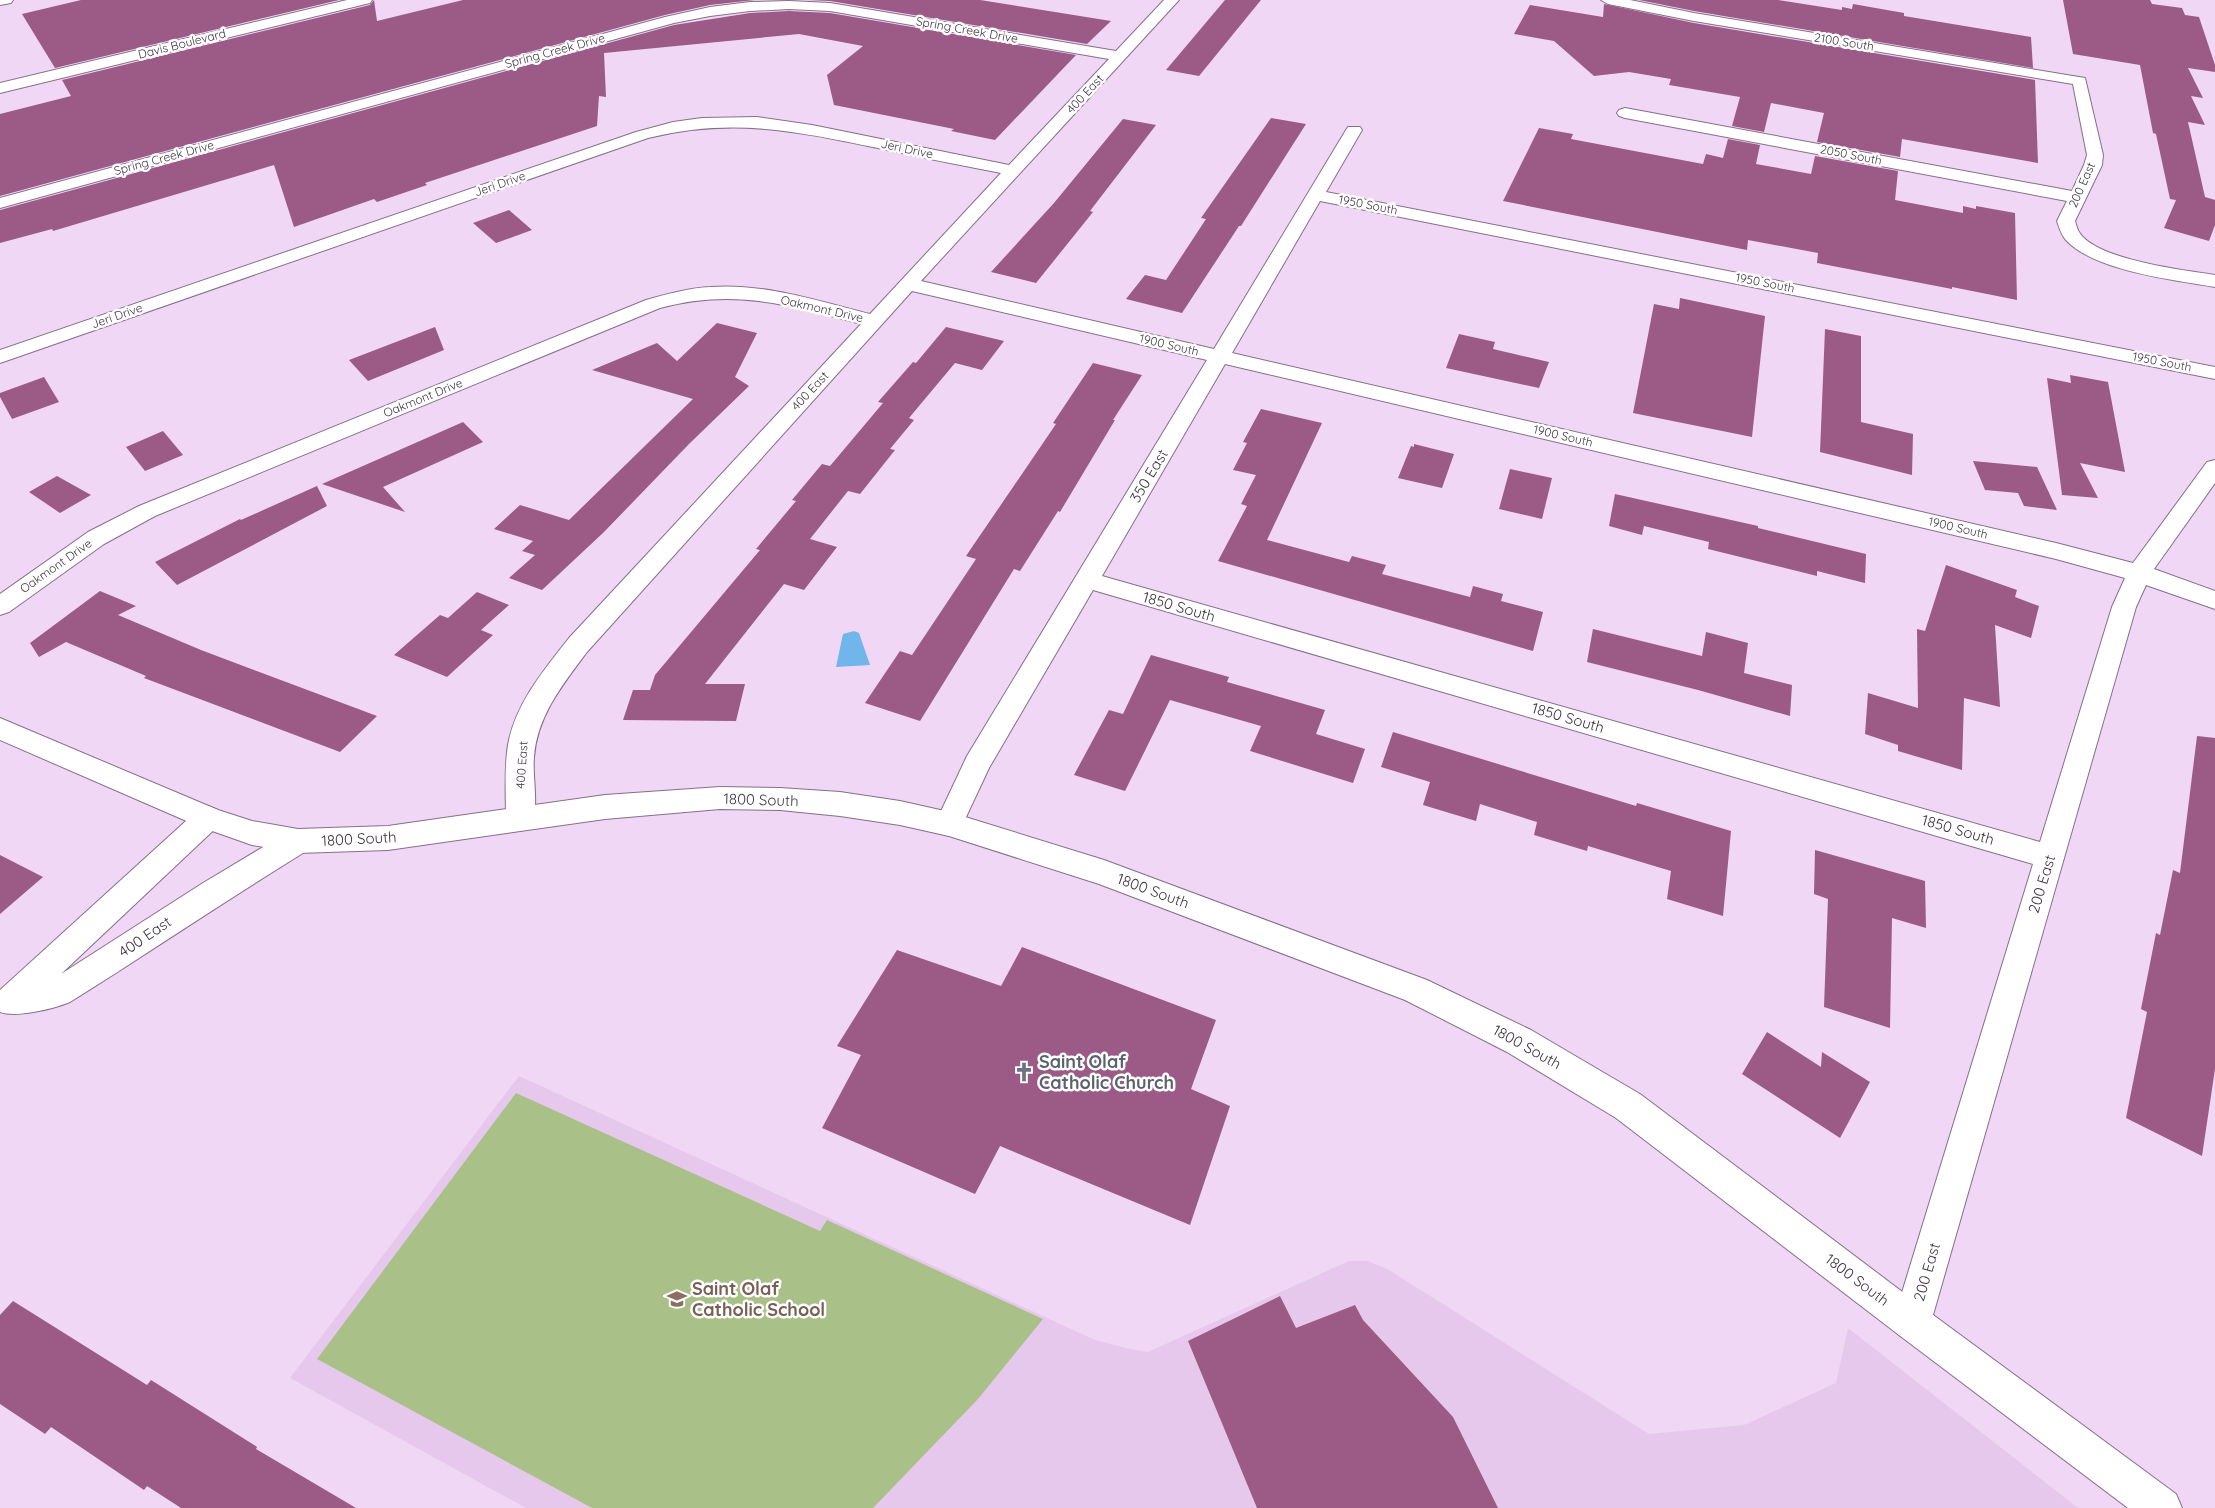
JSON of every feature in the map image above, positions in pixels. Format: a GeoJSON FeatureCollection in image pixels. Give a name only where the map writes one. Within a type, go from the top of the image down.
{"type":"FeatureCollection","features":[{"type":"Feature","properties":{"kind":"street"},"geometry":{"type":"LineString","coordinates":[[0,1],[6,0]]}},
{"type":"Feature","properties":{"kind":"street","name":"Davis Boulevard"},"geometry":{"type":"LineString","coordinates":[[1,85],[365,0]]}},
{"type":"Feature","properties":{"kind":"street","name":"400 East"},"geometry":{"type":"LineString","coordinates":[[520,818],[520,780],[524,734],[536,703],[556,673],[606,612],[1172,0]]}},
{"type":"Feature","properties":{"kind":"street","name":"2100 South"},"geometry":{"type":"LineString","coordinates":[[1608,0],[1694,17],[2080,81]]}},
{"type":"Feature","properties":{"kind":"street","name":"Spring Creek Drive"},"geometry":{"type":"LineString","coordinates":[[0,203],[661,22],[735,6],[783,4],[830,6],[1120,56]]}},
{"type":"Feature","properties":{"kind":"street","name":"200 East"},"geometry":{"type":"LineString","coordinates":[[2080,81],[2095,155],[2093,165],[2066,221],[2066,227],[2077,242],[2088,249],[2121,262],[2215,282]]}},
{"type":"Feature","properties":{"kind":"street","name":"2050 South"},"geometry":{"type":"LineString","coordinates":[[1625,113],[2076,198]]}},
{"type":"Feature","properties":{"kind":"street","name":"Jeri Drive"},"geometry":{"type":"LineString","coordinates":[[0,357],[642,136],[673,127],[728,121],[769,122],[1014,171]]}},
{"type":"Feature","properties":{"kind":"street","name":"350 East"},"geometry":{"type":"LineString","coordinates":[[949,824],[977,764],[1354,130]]}},
{"type":"Feature","properties":{"kind":"street","name":"1950 South"},"geometry":{"type":"LineString","coordinates":[[1315,195],[2215,372]]}},
{"type":"Feature","properties":{"kind":"street","name":"1900 South"},"geometry":{"type":"LineString","coordinates":[[908,284],[2056,551],[2139,573],[2215,600]]}},
{"type":"Feature","properties":{"kind":"street","name":"Oakmont Drive"},"geometry":{"type":"LineString","coordinates":[[0,606],[96,538],[147,510],[654,304],[692,294],[740,292],[766,296],[874,321]]}},
{"type":"Feature","properties":{"kind":"street","name":"200 East"},"geometry":{"type":"LineString","coordinates":[[1912,1322],[2124,607],[2139,573],[2157,545],[2215,467]]}},
{"type":"Feature","properties":{"kind":"street","name":"1850 South"},"geometry":{"type":"LineString","coordinates":[[1086,580],[2050,857]]}},
{"type":"Feature","properties":{"kind":"street","name":"1800 South"},"geometry":{"type":"LineString","coordinates":[[0,728],[208,818],[252,833],[298,841],[388,838],[435,833],[520,818],[604,807],[720,798],[780,799],[840,804],[900,813],[949,824],[1104,873],[1365,970],[1424,994],[1519,1040],[1628,1106],[1912,1322],[2162,1508]]}},
{"type":"Feature","properties":{"kind":"street","name":"400 East"},"geometry":{"type":"LineString","coordinates":[[6,1005],[208,818]]}},
{"type":"Feature","properties":{"kind":"street","name":"400 East"},"geometry":{"type":"LineString","coordinates":[[6,1005],[59,992],[121,954],[214,892],[298,841]]}},
{"type":"Feature","properties":{"kind":"shaded area","name":"Saint Olaf Catholic School"},"geometry":{"type":"Polygon","coordinates":[[[519,1076],[1095,1340],[1130,1349],[1148,1352],[1349,1261],[1368,1261],[1389,1270],[1649,1434],[1744,1425],[1836,1383],[1848,1328],[2078,1508],[526,1508],[290,1378],[519,1076]]]}},
{"type":"Feature","properties":{"kind":"green space"},"geometry":{"type":"Polygon","coordinates":[[[516,1093],[820,1231],[827,1220],[1043,1319],[978,1399],[873,1508],[592,1508],[317,1359],[516,1093]]]}},
{"type":"Feature","properties":{"kind":"water"},"geometry":{"type":"Polygon","coordinates":[[[854,631],[859,633],[870,665],[836,667],[843,634],[854,631]]]}},
{"type":"Feature","properties":{"kind":"building"},"geometry":{"type":"Polygon","coordinates":[[[81,0],[339,0],[55,68],[22,14],[81,0]]]}},
{"type":"Feature","properties":{"kind":"building"},"geometry":{"type":"Polygon","coordinates":[[[374,0],[377,21],[463,0],[755,0],[710,5],[665,15],[0,196],[0,114],[71,96],[62,80],[370,5],[374,0]]]}},
{"type":"Feature","properties":{"kind":"building"},"geometry":{"type":"Polygon","coordinates":[[[807,0],[980,0],[1111,21],[1087,44],[830,1],[807,0]]]}},
{"type":"Feature","properties":{"kind":"building"},"geometry":{"type":"Polygon","coordinates":[[[1225,0],[1261,0],[1199,76],[1166,70],[1225,0]]]}},
{"type":"Feature","properties":{"kind":"building"},"geometry":{"type":"Polygon","coordinates":[[[1639,0],[1778,0],[1842,10],[1842,7],[1852,9],[1853,4],[1904,13],[1904,16],[2031,37],[2033,68],[1694,11],[1639,0]]]}},
{"type":"Feature","properties":{"kind":"building"},"geometry":{"type":"Polygon","coordinates":[[[2063,0],[2150,0],[2152,4],[2182,8],[2185,15],[2199,17],[2215,65],[2215,72],[2188,68],[2203,98],[2191,96],[2205,125],[2188,122],[2205,197],[2215,200],[2215,225],[2209,241],[2164,228],[2176,200],[2170,199],[2156,134],[2153,133],[2140,65],[2073,54],[2063,0]]]}},
{"type":"Feature","properties":{"kind":"building"},"geometry":{"type":"Polygon","coordinates":[[[1604,4],[1694,23],[2035,80],[2038,163],[1902,139],[1900,157],[1817,142],[1824,113],[1771,103],[1764,132],[1732,126],[1740,97],[1669,85],[1671,79],[1629,72],[1594,76],[1554,41],[1514,34],[1530,5],[1603,17],[1604,4]]]}},
{"type":"Feature","properties":{"kind":"building"},"geometry":{"type":"Polygon","coordinates":[[[789,11],[830,13],[1076,55],[995,140],[951,131],[954,129],[834,105],[827,75],[863,46],[799,34],[604,53],[606,97],[599,96],[597,126],[425,183],[427,185],[377,202],[374,199],[294,227],[274,165],[53,231],[52,229],[0,243],[0,210],[674,25],[750,13],[789,11]]]}},
{"type":"Feature","properties":{"kind":"building"},"geometry":{"type":"Polygon","coordinates":[[[1271,118],[1306,124],[1241,226],[1239,226],[1182,313],[1126,299],[1145,275],[1166,280],[1206,219],[1201,218],[1271,118]]]}},
{"type":"Feature","properties":{"kind":"building"},"geometry":{"type":"Polygon","coordinates":[[[1123,119],[1156,125],[1090,211],[1093,212],[1036,283],[991,272],[1054,203],[1123,119]]]}},
{"type":"Feature","properties":{"kind":"building"},"geometry":{"type":"Polygon","coordinates":[[[1539,128],[1573,134],[1571,139],[1703,164],[1706,154],[1723,158],[1728,139],[1760,145],[1756,164],[1811,174],[1815,156],[1898,171],[1895,200],[1963,213],[1963,206],[1976,209],[1976,206],[2015,213],[2017,300],[1817,263],[1818,253],[1748,240],[1747,250],[1503,201],[1539,128]]]}},
{"type":"Feature","properties":{"kind":"building"},"geometry":{"type":"Polygon","coordinates":[[[509,210],[532,230],[496,243],[473,223],[509,210]]]}},
{"type":"Feature","properties":{"kind":"building"},"geometry":{"type":"Polygon","coordinates":[[[1680,298],[1765,316],[1752,437],[1633,413],[1654,304],[1679,309],[1680,298]]]}},
{"type":"Feature","properties":{"kind":"building"},"geometry":{"type":"Polygon","coordinates":[[[717,323],[757,333],[735,377],[749,386],[689,444],[604,532],[542,590],[509,578],[535,555],[522,551],[533,541],[494,529],[520,505],[569,520],[693,399],[592,370],[657,343],[677,361],[717,323]]]}},
{"type":"Feature","properties":{"kind":"building"},"geometry":{"type":"Polygon","coordinates":[[[435,327],[444,350],[368,381],[349,360],[435,327]]]}},
{"type":"Feature","properties":{"kind":"building"},"geometry":{"type":"Polygon","coordinates":[[[946,327],[1004,341],[982,370],[955,363],[909,418],[914,420],[890,449],[895,450],[860,494],[848,491],[810,539],[837,547],[804,590],[784,584],[705,684],[745,684],[736,721],[623,720],[633,690],[650,690],[655,675],[760,550],[756,549],[796,501],[792,500],[822,464],[830,466],[883,403],[878,402],[913,362],[916,363],[946,327]]]}},
{"type":"Feature","properties":{"kind":"building"},"geometry":{"type":"Polygon","coordinates":[[[1825,329],[1861,336],[1861,422],[1913,434],[1912,475],[1820,452],[1825,329]]]}},
{"type":"Feature","properties":{"kind":"building"},"geometry":{"type":"Polygon","coordinates":[[[1459,334],[1495,342],[1493,349],[1549,362],[1539,388],[1446,368],[1459,334]]]}},
{"type":"Feature","properties":{"kind":"building"},"geometry":{"type":"Polygon","coordinates":[[[1093,363],[1142,375],[1113,420],[1115,420],[1060,512],[1058,511],[1020,571],[1014,569],[920,721],[865,703],[900,651],[912,655],[976,559],[966,556],[1056,424],[1053,423],[1093,363]]]}},
{"type":"Feature","properties":{"kind":"building"},"geometry":{"type":"Polygon","coordinates":[[[2070,375],[2108,382],[2125,472],[2080,463],[2098,498],[2062,495],[2047,378],[2071,383],[2070,375]]]}},
{"type":"Feature","properties":{"kind":"building"},"geometry":{"type":"Polygon","coordinates":[[[44,377],[59,402],[12,419],[0,397],[0,393],[44,377]]]}},
{"type":"Feature","properties":{"kind":"building"},"geometry":{"type":"Polygon","coordinates":[[[1261,409],[1322,423],[1267,540],[1349,562],[1352,556],[1386,565],[1382,574],[1470,597],[1473,586],[1503,594],[1501,601],[1543,612],[1533,651],[1218,561],[1247,506],[1241,504],[1256,475],[1233,470],[1247,443],[1243,442],[1261,409]]]}},
{"type":"Feature","properties":{"kind":"building"},"geometry":{"type":"Polygon","coordinates":[[[463,422],[483,442],[383,487],[405,512],[322,484],[463,422]]]}},
{"type":"Feature","properties":{"kind":"building"},"geometry":{"type":"Polygon","coordinates":[[[163,431],[183,455],[145,471],[126,447],[163,431]]]}},
{"type":"Feature","properties":{"kind":"building"},"geometry":{"type":"Polygon","coordinates":[[[1414,444],[1454,454],[1442,488],[1398,478],[1411,446],[1414,447],[1414,444]]]}},
{"type":"Feature","properties":{"kind":"building"},"geometry":{"type":"Polygon","coordinates":[[[1973,461],[2037,467],[2057,510],[2024,506],[2018,493],[1985,490],[1973,461]]]}},
{"type":"Feature","properties":{"kind":"building"},"geometry":{"type":"Polygon","coordinates":[[[1510,469],[1552,478],[1542,519],[1499,509],[1510,469]]]}},
{"type":"Feature","properties":{"kind":"building"},"geometry":{"type":"Polygon","coordinates":[[[57,476],[91,495],[60,513],[29,492],[57,476]]]}},
{"type":"Feature","properties":{"kind":"building"},"geometry":{"type":"Polygon","coordinates":[[[317,486],[327,506],[177,585],[155,562],[240,519],[317,486]]]}},
{"type":"Feature","properties":{"kind":"building"},"geometry":{"type":"Polygon","coordinates":[[[1615,494],[1758,526],[1758,528],[1866,554],[1865,583],[1817,571],[1817,576],[1708,549],[1709,542],[1644,526],[1642,535],[1609,526],[1615,494]]]}},
{"type":"Feature","properties":{"kind":"building"},"geometry":{"type":"Polygon","coordinates":[[[1946,565],[2017,590],[2015,597],[2039,606],[2031,638],[1995,625],[2000,707],[1964,698],[1962,770],[1898,751],[1898,745],[1865,734],[1868,693],[1918,708],[1917,629],[1925,631],[1946,565]]]}},
{"type":"Feature","properties":{"kind":"building"},"geometry":{"type":"Polygon","coordinates":[[[100,591],[136,606],[118,615],[201,650],[377,716],[340,752],[144,678],[146,676],[66,642],[39,657],[30,643],[100,591]]]}},
{"type":"Feature","properties":{"kind":"building"},"geometry":{"type":"Polygon","coordinates":[[[477,592],[509,605],[481,630],[493,635],[447,677],[394,655],[440,615],[448,618],[477,592]]]}},
{"type":"Feature","properties":{"kind":"building"},"geometry":{"type":"Polygon","coordinates":[[[1593,629],[1702,656],[1706,632],[1748,643],[1744,673],[1792,685],[1790,716],[1587,662],[1593,629]]]}},
{"type":"Feature","properties":{"kind":"building"},"geometry":{"type":"Polygon","coordinates":[[[1151,655],[1229,677],[1227,682],[1325,710],[1316,734],[1365,749],[1353,783],[1250,751],[1261,726],[1170,700],[1125,791],[1074,775],[1109,710],[1123,714],[1151,655]]]}},
{"type":"Feature","properties":{"kind":"building"},"geometry":{"type":"Polygon","coordinates":[[[1393,732],[1636,806],[1637,803],[1731,831],[1723,916],[1667,899],[1671,871],[1588,846],[1587,851],[1534,835],[1537,822],[1480,804],[1476,821],[1423,805],[1430,782],[1381,767],[1393,732]]]}},
{"type":"Feature","properties":{"kind":"building"},"geometry":{"type":"Polygon","coordinates":[[[2197,736],[2215,738],[2215,1069],[2202,1156],[2126,1118],[2147,1012],[2141,1009],[2156,933],[2160,935],[2173,870],[2180,873],[2197,736]]]}},
{"type":"Feature","properties":{"kind":"building"},"geometry":{"type":"Polygon","coordinates":[[[1815,850],[1925,881],[1926,928],[1892,918],[1890,1028],[1824,1007],[1828,899],[1814,894],[1815,850]]]}},
{"type":"Feature","properties":{"kind":"building"},"geometry":{"type":"Polygon","coordinates":[[[0,855],[43,877],[0,914],[0,855]]]}},
{"type":"Feature","properties":{"kind":"building","name":"Saint Olaf Catholic Church"},"geometry":{"type":"Polygon","coordinates":[[[1022,947],[1216,1020],[1191,1089],[1230,1106],[1190,1225],[1000,1146],[975,1194],[822,1128],[861,1055],[837,1046],[897,950],[1001,986],[1022,947]]]}},
{"type":"Feature","properties":{"kind":"building"},"geometry":{"type":"Polygon","coordinates":[[[1767,1032],[1821,1067],[1822,1052],[1870,1082],[1840,1138],[1742,1074],[1767,1032]]]}},
{"type":"Feature","properties":{"kind":"building"},"geometry":{"type":"Polygon","coordinates":[[[1280,1296],[1296,1328],[1355,1305],[1363,1320],[1453,1417],[1498,1508],[1257,1508],[1188,1341],[1280,1296]]]}},
{"type":"Feature","properties":{"kind":"building"},"geometry":{"type":"Polygon","coordinates":[[[13,1301],[147,1385],[151,1380],[257,1447],[256,1449],[356,1508],[181,1508],[147,1486],[144,1490],[51,1427],[45,1434],[0,1404],[0,1315],[13,1301]]]}},
{"type":"Feature","properties":{"kind":"place","name":"Saint Olaf Catholic Church"},"geometry":{"type":"Point","coordinates":[1024,1072]}},
{"type":"Feature","properties":{"kind":"place","name":"Saint Olaf Catholic School"},"geometry":{"type":"Point","coordinates":[677,1299]}}]}
